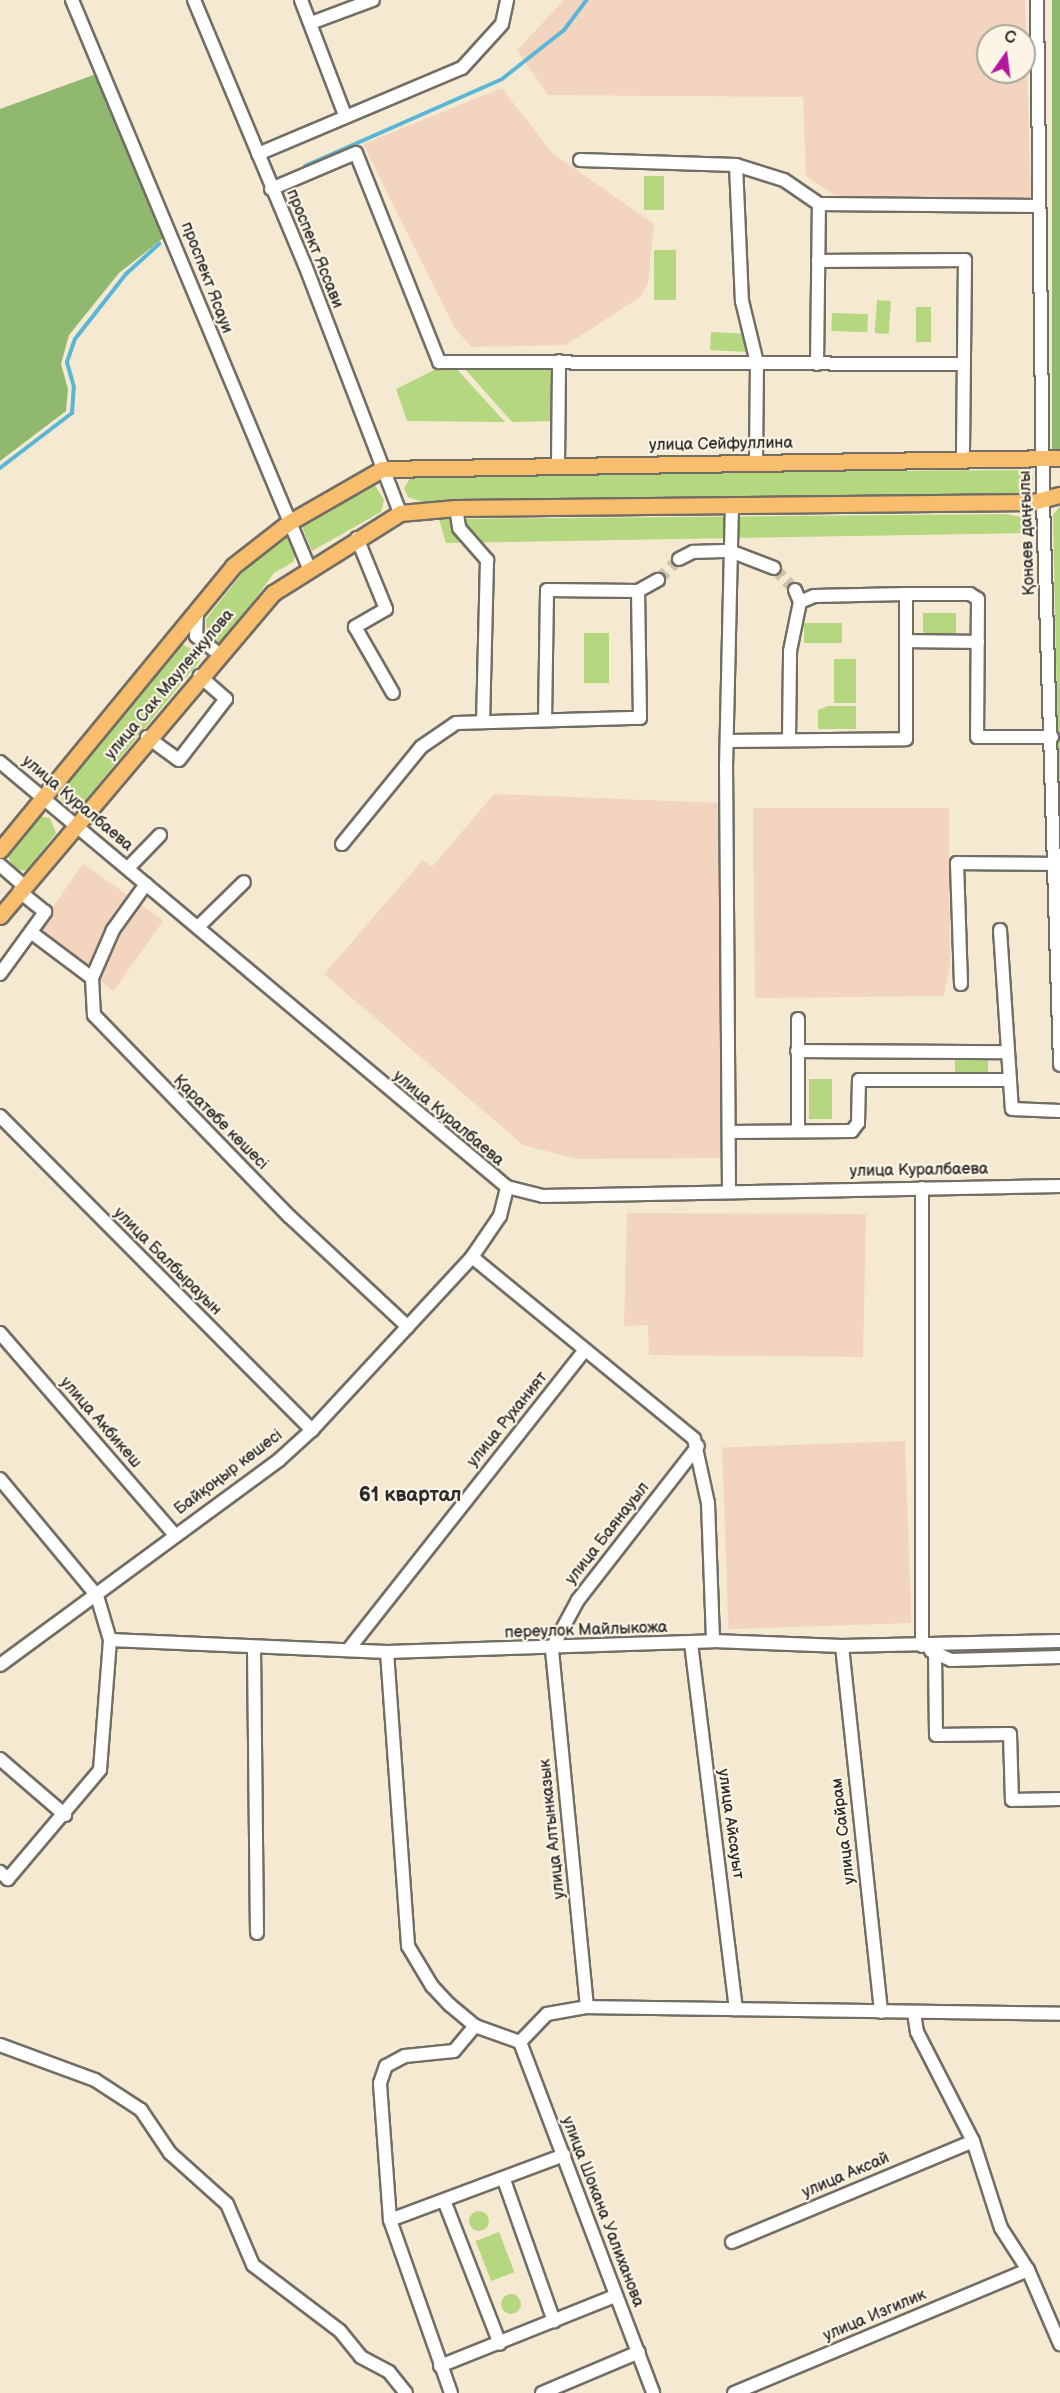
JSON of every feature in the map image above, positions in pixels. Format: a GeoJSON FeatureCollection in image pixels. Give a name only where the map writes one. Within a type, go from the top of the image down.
{"type":"FeatureCollection","features":[{"type":"Feature","properties":{"kind":"main road","name":"улица Сейфуллина"},"geometry":{"type":"LineString","coordinates":[[382,469],[558,464],[963,461],[1060,458]]}},
{"type":"Feature","properties":{"kind":"main road","name":"улица Сак Мауленкулова"},"geometry":{"type":"LineString","coordinates":[[0,850],[233,566],[288,523],[382,469]]}},
{"type":"Feature","properties":{"kind":"main road"},"geometry":{"type":"LineString","coordinates":[[400,513],[456,508],[1043,501],[1060,495]]}},
{"type":"Feature","properties":{"kind":"main road","name":"улица Сак Мауленкулова"},"geometry":{"type":"LineString","coordinates":[[0,916],[147,737],[273,593],[309,567],[400,513]]}},
{"type":"Feature","properties":{"kind":"street","name":"проспект Ясауи"},"geometry":{"type":"LineString","coordinates":[[72,0],[288,523],[309,567]]}},
{"type":"Feature","properties":{"kind":"street","name":"проспект Яссави"},"geometry":{"type":"LineString","coordinates":[[194,0],[258,154],[400,513]]}},
{"type":"Feature","properties":{"kind":"street"},"geometry":{"type":"LineString","coordinates":[[301,0],[345,115]]}},
{"type":"Feature","properties":{"kind":"street"},"geometry":{"type":"LineString","coordinates":[[311,23],[373,0]]}},
{"type":"Feature","properties":{"kind":"street"},"geometry":{"type":"LineString","coordinates":[[258,154],[345,115],[462,68],[502,24],[507,0]]}},
{"type":"Feature","properties":{"kind":"street","name":"Қонаев даңғылы"},"geometry":{"type":"LineString","coordinates":[[1037,0],[1042,460],[1060,1065]]}},
{"type":"Feature","properties":{"kind":"street"},"geometry":{"type":"LineString","coordinates":[[271,189],[356,153],[439,362],[962,364]]}},
{"type":"Feature","properties":{"kind":"street"},"geometry":{"type":"LineString","coordinates":[[580,160],[736,165],[784,180],[819,204],[1039,206]]}},
{"type":"Feature","properties":{"kind":"street"},"geometry":{"type":"LineString","coordinates":[[736,165],[741,301],[757,363],[756,463]]}},
{"type":"Feature","properties":{"kind":"street"},"geometry":{"type":"LineString","coordinates":[[817,364],[819,204]]}},
{"type":"Feature","properties":{"kind":"street"},"geometry":{"type":"LineString","coordinates":[[818,261],[965,260],[962,364],[963,461]]}},
{"type":"Feature","properties":{"kind":"street"},"geometry":{"type":"LineString","coordinates":[[558,464],[559,361]]}},
{"type":"Feature","properties":{"kind":"street"},"geometry":{"type":"LineString","coordinates":[[729,1191],[727,741],[732,506]]}},
{"type":"Feature","properties":{"kind":"street"},"geometry":{"type":"LineString","coordinates":[[456,508],[459,528],[487,560],[483,720]]}},
{"type":"Feature","properties":{"kind":"street"},"geometry":{"type":"LineString","coordinates":[[357,538],[386,609],[355,627],[393,693]]}},
{"type":"Feature","properties":{"kind":"street"},"geometry":{"type":"LineString","coordinates":[[679,559],[693,552],[730,550],[774,567]]}},
{"type":"Feature","properties":{"kind":"street"},"geometry":{"type":"LineString","coordinates":[[545,720],[547,590],[638,591],[658,580]]}},
{"type":"Feature","properties":{"kind":"street"},"geometry":{"type":"LineString","coordinates":[[342,844],[421,747],[456,723],[483,720],[640,718],[638,591]]}},
{"type":"Feature","properties":{"kind":"street"},"geometry":{"type":"LineString","coordinates":[[789,739],[790,651],[798,596],[906,594],[975,596],[978,642],[977,737],[1052,737]]}},
{"type":"Feature","properties":{"kind":"street"},"geometry":{"type":"LineString","coordinates":[[727,741],[906,739],[906,594]]}},
{"type":"Feature","properties":{"kind":"street"},"geometry":{"type":"LineString","coordinates":[[198,609],[196,636],[219,654]]}},
{"type":"Feature","properties":{"kind":"street"},"geometry":{"type":"LineString","coordinates":[[907,641],[978,642]]}},
{"type":"Feature","properties":{"kind":"street"},"geometry":{"type":"LineString","coordinates":[[147,737],[179,760],[226,699],[201,676]]}},
{"type":"Feature","properties":{"kind":"street","name":"улица Куралбаева"},"geometry":{"type":"LineString","coordinates":[[0,762],[507,1187],[543,1196],[1060,1185]]}},
{"type":"Feature","properties":{"kind":"street"},"geometry":{"type":"LineString","coordinates":[[128,868],[160,836]]}},
{"type":"Feature","properties":{"kind":"street"},"geometry":{"type":"LineString","coordinates":[[961,984],[957,863],[1055,864]]}},
{"type":"Feature","properties":{"kind":"street"},"geometry":{"type":"LineString","coordinates":[[0,865],[45,912],[32,933],[0,974]]}},
{"type":"Feature","properties":{"kind":"street"},"geometry":{"type":"LineString","coordinates":[[198,927],[244,882]]}},
{"type":"Feature","properties":{"kind":"street"},"geometry":{"type":"LineString","coordinates":[[32,933],[92,978],[113,930],[146,884]]}},
{"type":"Feature","properties":{"kind":"street"},"geometry":{"type":"LineString","coordinates":[[1000,930],[1012,1109],[1060,1111]]}},
{"type":"Feature","properties":{"kind":"street","name":"Қаратөбе көшесі"},"geometry":{"type":"LineString","coordinates":[[92,978],[90,1004],[112,1038],[408,1327]]}},
{"type":"Feature","properties":{"kind":"street"},"geometry":{"type":"LineString","coordinates":[[798,1019],[798,1131]]}},
{"type":"Feature","properties":{"kind":"street"},"geometry":{"type":"LineString","coordinates":[[797,1051],[1008,1052]]}},
{"type":"Feature","properties":{"kind":"street"},"geometry":{"type":"LineString","coordinates":[[729,1132],[856,1128],[859,1080],[1010,1080]]}},
{"type":"Feature","properties":{"kind":"street","name":"улица Балбырауын"},"geometry":{"type":"LineString","coordinates":[[0,1116],[312,1430]]}},
{"type":"Feature","properties":{"kind":"street","name":"Байқоңыр көшесі"},"geometry":{"type":"LineString","coordinates":[[0,1665],[97,1596],[312,1430],[472,1257],[500,1216],[507,1187]]}},
{"type":"Feature","properties":{"kind":"street"},"geometry":{"type":"LineString","coordinates":[[922,1188],[922,1646],[1060,1641]]}},
{"type":"Feature","properties":{"kind":"street"},"geometry":{"type":"LineString","coordinates":[[472,1257],[698,1446],[708,1503],[712,1641]]}},
{"type":"Feature","properties":{"kind":"street","name":"улица Акбикеш"},"geometry":{"type":"LineString","coordinates":[[0,1333],[175,1535]]}},
{"type":"Feature","properties":{"kind":"street","name":"улица Руханият"},"geometry":{"type":"LineString","coordinates":[[348,1650],[584,1352]]}},
{"type":"Feature","properties":{"kind":"street","name":"улица Баянауыл"},"geometry":{"type":"LineString","coordinates":[[552,1648],[578,1600],[698,1446]]}},
{"type":"Feature","properties":{"kind":"street"},"geometry":{"type":"LineString","coordinates":[[0,1479],[97,1596],[110,1640],[102,1764],[65,1815],[8,1879],[0,1872]]}},
{"type":"Feature","properties":{"kind":"street","name":"переулок Майлыкожа"},"geometry":{"type":"LineString","coordinates":[[110,1640],[387,1652],[712,1641],[842,1646],[922,1646],[951,1660],[1060,1657]]}},
{"type":"Feature","properties":{"kind":"street","name":"улица Айсауыт"},"geometry":{"type":"LineString","coordinates":[[691,1643],[736,2009]]}},
{"type":"Feature","properties":{"kind":"street","name":"улица Сайрам"},"geometry":{"type":"LineString","coordinates":[[842,1646],[881,2012]]}},
{"type":"Feature","properties":{"kind":"street"},"geometry":{"type":"LineString","coordinates":[[254,1648],[257,1933]]}},
{"type":"Feature","properties":{"kind":"street","name":"улица Алтынказык"},"geometry":{"type":"LineString","coordinates":[[552,1648],[587,2007]]}},
{"type":"Feature","properties":{"kind":"street"},"geometry":{"type":"LineString","coordinates":[[387,1652],[404,1927],[432,1986],[475,2026],[520,2042],[547,2014],[587,2007],[1060,2014]]}},
{"type":"Feature","properties":{"kind":"street"},"geometry":{"type":"LineString","coordinates":[[935,1653],[936,1735],[1010,1734],[1012,1800],[1060,1799]]}},
{"type":"Feature","properties":{"kind":"street"},"geometry":{"type":"LineString","coordinates":[[0,1759],[65,1815]]}},
{"type":"Feature","properties":{"kind":"street"},"geometry":{"type":"LineString","coordinates":[[914,2013],[917,2032],[973,2141],[1001,2228],[1028,2270],[1060,2344]]}},
{"type":"Feature","properties":{"kind":"street"},"geometry":{"type":"LineString","coordinates":[[451,2393],[390,2220],[382,2071],[405,2056],[454,2050],[475,2026]]}},
{"type":"Feature","properties":{"kind":"street","name":"улица Шокана Уалиханова"},"geometry":{"type":"LineString","coordinates":[[520,2042],[653,2393]]}},
{"type":"Feature","properties":{"kind":"street"},"geometry":{"type":"LineString","coordinates":[[0,2045],[95,2080],[141,2110],[170,2153],[227,2204],[253,2265],[340,2331],[362,2357],[389,2372],[406,2393]]}},
{"type":"Feature","properties":{"kind":"street","name":"улица Аксай"},"geometry":{"type":"LineString","coordinates":[[732,2242],[973,2141]]}},
{"type":"Feature","properties":{"kind":"street"},"geometry":{"type":"LineString","coordinates":[[390,2220],[445,2203],[564,2155]]}},
{"type":"Feature","properties":{"kind":"street"},"geometry":{"type":"LineString","coordinates":[[504,2180],[554,2321]]}},
{"type":"Feature","properties":{"kind":"street"},"geometry":{"type":"LineString","coordinates":[[445,2203],[500,2344]]}},
{"type":"Feature","properties":{"kind":"street","name":"улица Изгилик"},"geometry":{"type":"LineString","coordinates":[[734,2393],[1028,2270]]}},
{"type":"Feature","properties":{"kind":"street"},"geometry":{"type":"LineString","coordinates":[[440,2366],[500,2344],[615,2296]]}},
{"type":"Feature","properties":{"kind":"street"},"geometry":{"type":"LineString","coordinates":[[542,2393],[639,2352]]}},
{"type":"Feature","properties":{"kind":"shaded area"},"geometry":{"type":"Polygon","coordinates":[[[564,0],[1025,0],[1026,24],[976,24],[976,84],[1028,84],[1031,200],[840,199],[806,176],[803,97],[548,95],[517,50],[564,0]]]}},
{"type":"Feature","properties":{"kind":"shaded area"},"geometry":{"type":"Polygon","coordinates":[[[502,88],[552,153],[654,224],[648,283],[640,297],[566,345],[471,347],[455,328],[363,144],[502,88]]]}},
{"type":"Feature","properties":{"kind":"shaded area"},"geometry":{"type":"Polygon","coordinates":[[[494,794],[722,803],[722,1158],[576,1159],[523,1145],[324,974],[423,860],[432,867],[494,794]]]}},
{"type":"Feature","properties":{"kind":"shaded area"},"geometry":{"type":"Polygon","coordinates":[[[753,808],[949,808],[950,966],[944,996],[755,998],[753,808]]]}},
{"type":"Feature","properties":{"kind":"shaded area"},"geometry":{"type":"Polygon","coordinates":[[[83,864],[163,920],[114,991],[34,934],[83,864]]]}},
{"type":"Feature","properties":{"kind":"shaded area"},"geometry":{"type":"Polygon","coordinates":[[[627,1213],[866,1214],[863,1357],[649,1355],[648,1325],[624,1326],[627,1213]]]}},
{"type":"Feature","properties":{"kind":"shaded area"},"geometry":{"type":"Polygon","coordinates":[[[905,1441],[911,1623],[728,1629],[722,1447],[905,1441]]]}},
{"type":"Feature","properties":{"kind":"green space"},"geometry":{"type":"Polygon","coordinates":[[[1052,0],[1060,0],[1060,449],[1052,449],[1052,0]]]}},
{"type":"Feature","properties":{"kind":"green space"},"geometry":{"type":"Polygon","coordinates":[[[99,73],[166,236],[119,273],[69,335],[61,364],[68,389],[66,411],[0,461],[0,109],[99,73]]]}},
{"type":"Feature","properties":{"kind":"green space"},"geometry":{"type":"Polygon","coordinates":[[[644,176],[664,176],[664,210],[644,210],[644,176]]]}},
{"type":"Feature","properties":{"kind":"green space"},"geometry":{"type":"Polygon","coordinates":[[[654,250],[676,250],[676,300],[654,300],[654,250]]]}},
{"type":"Feature","properties":{"kind":"green space"},"geometry":{"type":"Polygon","coordinates":[[[877,300],[891,301],[889,334],[875,333],[877,300]]]}},
{"type":"Feature","properties":{"kind":"green space"},"geometry":{"type":"Polygon","coordinates":[[[916,307],[931,307],[931,342],[916,342],[916,307]]]}},
{"type":"Feature","properties":{"kind":"green space"},"geometry":{"type":"Polygon","coordinates":[[[832,313],[868,314],[867,332],[831,331],[832,313]]]}},
{"type":"Feature","properties":{"kind":"green space"},"geometry":{"type":"Polygon","coordinates":[[[711,332],[748,334],[747,352],[710,350],[711,332]]]}},
{"type":"Feature","properties":{"kind":"green space"},"geometry":{"type":"Polygon","coordinates":[[[454,366],[505,422],[407,421],[396,389],[440,367],[454,366]]]}},
{"type":"Feature","properties":{"kind":"green space"},"geometry":{"type":"Polygon","coordinates":[[[554,366],[555,421],[512,422],[464,368],[554,366]]]}},
{"type":"Feature","properties":{"kind":"green space"},"geometry":{"type":"Polygon","coordinates":[[[1017,470],[1033,477],[1030,494],[422,502],[408,497],[404,488],[411,477],[428,474],[1017,470]]]}},
{"type":"Feature","properties":{"kind":"green space"},"geometry":{"type":"Polygon","coordinates":[[[373,482],[384,500],[381,512],[312,551],[301,524],[373,482]]]}},
{"type":"Feature","properties":{"kind":"green space"},"geometry":{"type":"Polygon","coordinates":[[[1060,506],[1060,850],[1053,515],[1060,506]]]}},
{"type":"Feature","properties":{"kind":"green space"},"geometry":{"type":"Polygon","coordinates":[[[1007,514],[1029,519],[1032,533],[446,543],[439,519],[1007,514]]]}},
{"type":"Feature","properties":{"kind":"green space"},"geometry":{"type":"Polygon","coordinates":[[[288,536],[296,553],[293,562],[274,573],[224,641],[216,644],[207,636],[206,619],[251,562],[288,536]]]}},
{"type":"Feature","properties":{"kind":"green space"},"geometry":{"type":"Polygon","coordinates":[[[923,613],[956,613],[956,634],[923,634],[923,613]]]}},
{"type":"Feature","properties":{"kind":"green space"},"geometry":{"type":"Polygon","coordinates":[[[804,623],[842,623],[842,643],[804,643],[804,623]]]}},
{"type":"Feature","properties":{"kind":"green space"},"geometry":{"type":"Polygon","coordinates":[[[584,633],[609,633],[609,683],[584,683],[584,633]]]}},
{"type":"Feature","properties":{"kind":"green space"},"geometry":{"type":"Polygon","coordinates":[[[179,643],[201,653],[199,662],[79,808],[64,804],[58,791],[179,643]]]}},
{"type":"Feature","properties":{"kind":"green space"},"geometry":{"type":"Polygon","coordinates":[[[834,659],[856,659],[856,703],[834,703],[834,659]]]}},
{"type":"Feature","properties":{"kind":"green space"},"geometry":{"type":"Polygon","coordinates":[[[828,706],[856,706],[856,729],[818,729],[818,710],[828,706]]]}},
{"type":"Feature","properties":{"kind":"green space"},"geometry":{"type":"Polygon","coordinates":[[[37,816],[50,818],[56,833],[27,870],[13,871],[8,855],[37,816]]]}},
{"type":"Feature","properties":{"kind":"green space"},"geometry":{"type":"Polygon","coordinates":[[[955,1054],[988,1054],[988,1079],[955,1079],[955,1054]]]}},
{"type":"Feature","properties":{"kind":"green space"},"geometry":{"type":"Polygon","coordinates":[[[809,1079],[832,1079],[832,1119],[809,1119],[809,1079]]]}},
{"type":"Feature","properties":{"kind":"green space"},"geometry":{"type":"Polygon","coordinates":[[[475,2211],[483,2211],[489,2217],[489,2225],[483,2231],[475,2231],[469,2225],[469,2217],[475,2211]]]}},
{"type":"Feature","properties":{"kind":"green space"},"geometry":{"type":"Polygon","coordinates":[[[499,2232],[514,2272],[491,2281],[476,2241],[499,2232]]]}},
{"type":"Feature","properties":{"kind":"green space"},"geometry":{"type":"Polygon","coordinates":[[[511,2294],[518,2297],[521,2304],[518,2311],[511,2314],[504,2311],[501,2304],[504,2297],[511,2294]]]}},
{"type":"Feature","properties":{"kind":"waterway"},"geometry":{"type":"LineString","coordinates":[[305,166],[502,79],[564,30],[587,0]]}},
{"type":"Feature","properties":{"kind":"waterway"},"geometry":{"type":"LineString","coordinates":[[0,468],[72,413],[74,387],[67,362],[75,339],[126,274],[159,244]]}},
{"type":"Feature","properties":{"kind":"tunnel"},"geometry":{"type":"LineString","coordinates":[[658,580],[679,559]]}},
{"type":"Feature","properties":{"kind":"tunnel"},"geometry":{"type":"LineString","coordinates":[[774,568],[795,590]]}},
{"type":"Feature","properties":{"kind":"district","name":"61 квартал"},"geometry":{"type":"Point","coordinates":[410,1495]}}]}
